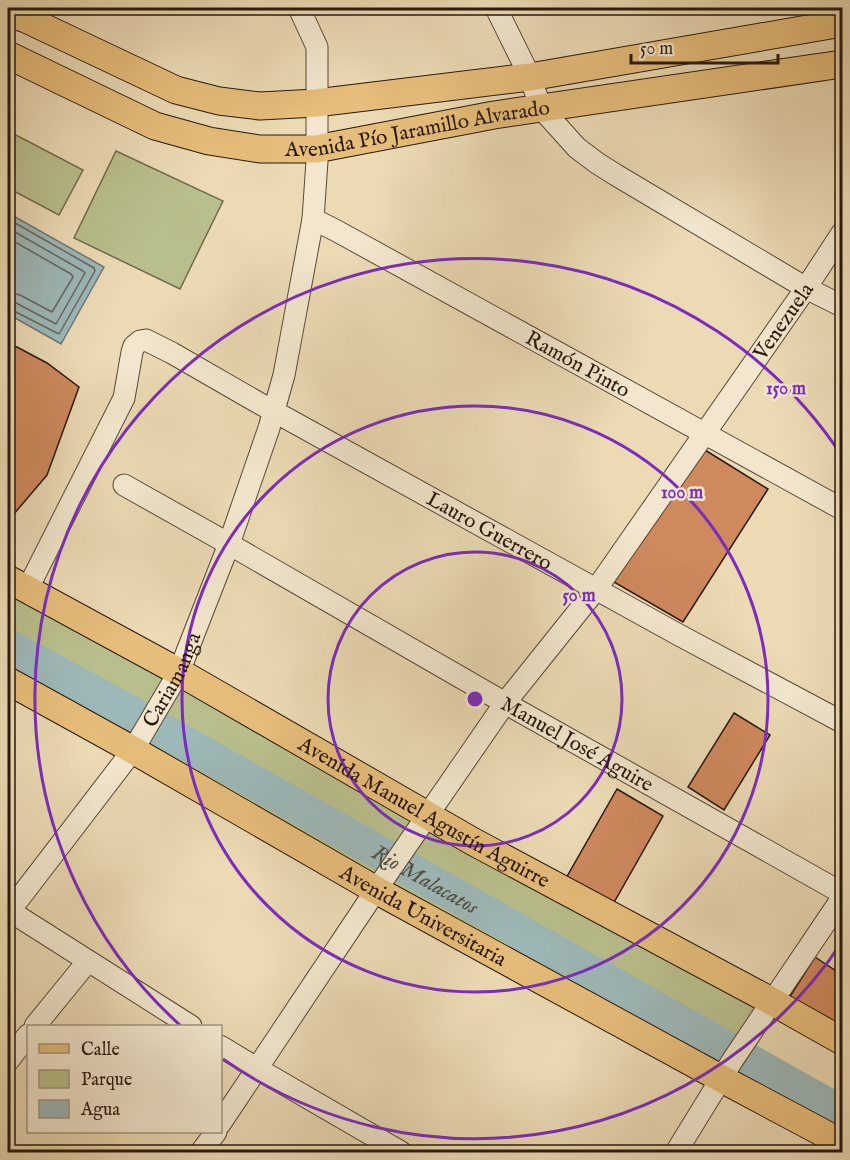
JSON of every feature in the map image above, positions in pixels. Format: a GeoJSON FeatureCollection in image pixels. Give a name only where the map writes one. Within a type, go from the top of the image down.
{"type":"FeatureCollection","features":[{"type":"Feature","properties":{"kind":"main road","name":"Avenida Pío Jaramillo Alvarado"},"geometry":{"type":"LineString","coordinates":[[17,16],[176,90],[219,101],[260,106],[316,103],[530,77],[843,23]]}},
{"type":"Feature","properties":{"kind":"main road"},"geometry":{"type":"LineString","coordinates":[[11,56],[17,16]]}},
{"type":"Feature","properties":{"kind":"main road","name":"Avenida Pío Jaramillo Alvarado"},"geometry":{"type":"LineString","coordinates":[[11,56],[155,126],[209,141],[260,149],[316,149],[495,115],[843,64]]}},
{"type":"Feature","properties":{"kind":"main road","name":"Avenida Manuel Agustín Aguirre"},"geometry":{"type":"LineString","coordinates":[[17,584],[423,823],[766,1011],[843,1041]]}},
{"type":"Feature","properties":{"kind":"main road","name":"Avenida Universitaria"},"geometry":{"type":"LineString","coordinates":[[8,681],[137,742],[382,881],[727,1070],[843,1143]]}},
{"type":"Feature","properties":{"kind":"street","name":"Cariamanga"},"geometry":{"type":"LineString","coordinates":[[8,911],[137,742],[176,678],[229,544],[269,428],[284,375],[313,219],[317,47],[299,8]]}},
{"type":"Feature","properties":{"kind":"street"},"geometry":{"type":"LineString","coordinates":[[496,8],[530,77],[541,108],[577,148],[597,163],[806,288],[843,306]]}},
{"type":"Feature","properties":{"kind":"street","name":"Ramón Pinto"},"geometry":{"type":"LineString","coordinates":[[313,219],[843,508]]}},
{"type":"Feature","properties":{"kind":"street","name":"Venezuela"},"geometry":{"type":"LineString","coordinates":[[222,1121],[382,881],[505,703],[597,588],[843,233]]}},
{"type":"Feature","properties":{"kind":"street","name":"Lauro Guerrero"},"geometry":{"type":"LineString","coordinates":[[17,584],[124,398],[134,346],[146,340],[843,722]]}},
{"type":"Feature","properties":{"kind":"street","name":"Manuel José Aguire"},"geometry":{"type":"LineString","coordinates":[[124,485],[843,893]]}},
{"type":"Feature","properties":{"kind":"street"},"geometry":{"type":"LineString","coordinates":[[676,1152],[727,1070],[843,898]]}},
{"type":"Feature","properties":{"kind":"street"},"geometry":{"type":"LineString","coordinates":[[8,911],[188,1025]]}},
{"type":"Feature","properties":{"kind":"street"},"geometry":{"type":"LineString","coordinates":[[37,1025],[88,961]]}},
{"type":"Feature","properties":{"kind":"street"},"geometry":{"type":"LineString","coordinates":[[8,1061],[27,1036]]}},
{"type":"Feature","properties":{"kind":"street"},"geometry":{"type":"LineString","coordinates":[[222,1047],[401,1152]]}},
{"type":"Feature","properties":{"kind":"street"},"geometry":{"type":"LineString","coordinates":[[201,1152],[215,1133]]}},
{"type":"Feature","properties":{"kind":"green space"},"geometry":{"type":"Polygon","coordinates":[[[12,133],[83,170],[59,215],[8,188],[8,141],[12,133]]]}},
{"type":"Feature","properties":{"kind":"green space"},"geometry":{"type":"Polygon","coordinates":[[[116,151],[223,201],[180,289],[74,238],[116,151]]]}},
{"type":"Feature","properties":{"kind":"green space"},"geometry":{"type":"Polygon","coordinates":[[[8,579],[773,1002],[722,1079],[8,681],[8,579]]]}},
{"type":"Feature","properties":{"kind":"water"},"geometry":{"type":"Polygon","coordinates":[[[8,213],[104,267],[61,344],[8,314],[8,213]]]}},
{"type":"Feature","properties":{"kind":"building"},"geometry":{"type":"Polygon","coordinates":[[[8,344],[47,363],[79,387],[47,475],[8,521],[8,344]]]}},
{"type":"Feature","properties":{"kind":"building"},"geometry":{"type":"Polygon","coordinates":[[[705,450],[768,489],[683,622],[614,582],[705,450]]]}},
{"type":"Feature","properties":{"kind":"building"},"geometry":{"type":"Polygon","coordinates":[[[734,713],[770,735],[724,810],[688,787],[734,713]]]}},
{"type":"Feature","properties":{"kind":"building"},"geometry":{"type":"Polygon","coordinates":[[[617,789],[663,816],[608,913],[561,887],[617,789]]]}},
{"type":"Feature","properties":{"kind":"building"},"geometry":{"type":"Polygon","coordinates":[[[815,957],[842,975],[842,1030],[789,998],[815,957]]]}},
{"type":"Feature","properties":{"kind":"waterway","name":"Rio Malacatos"},"geometry":{"type":"LineString","coordinates":[[8,646],[135,715],[842,1113]]}}]}
